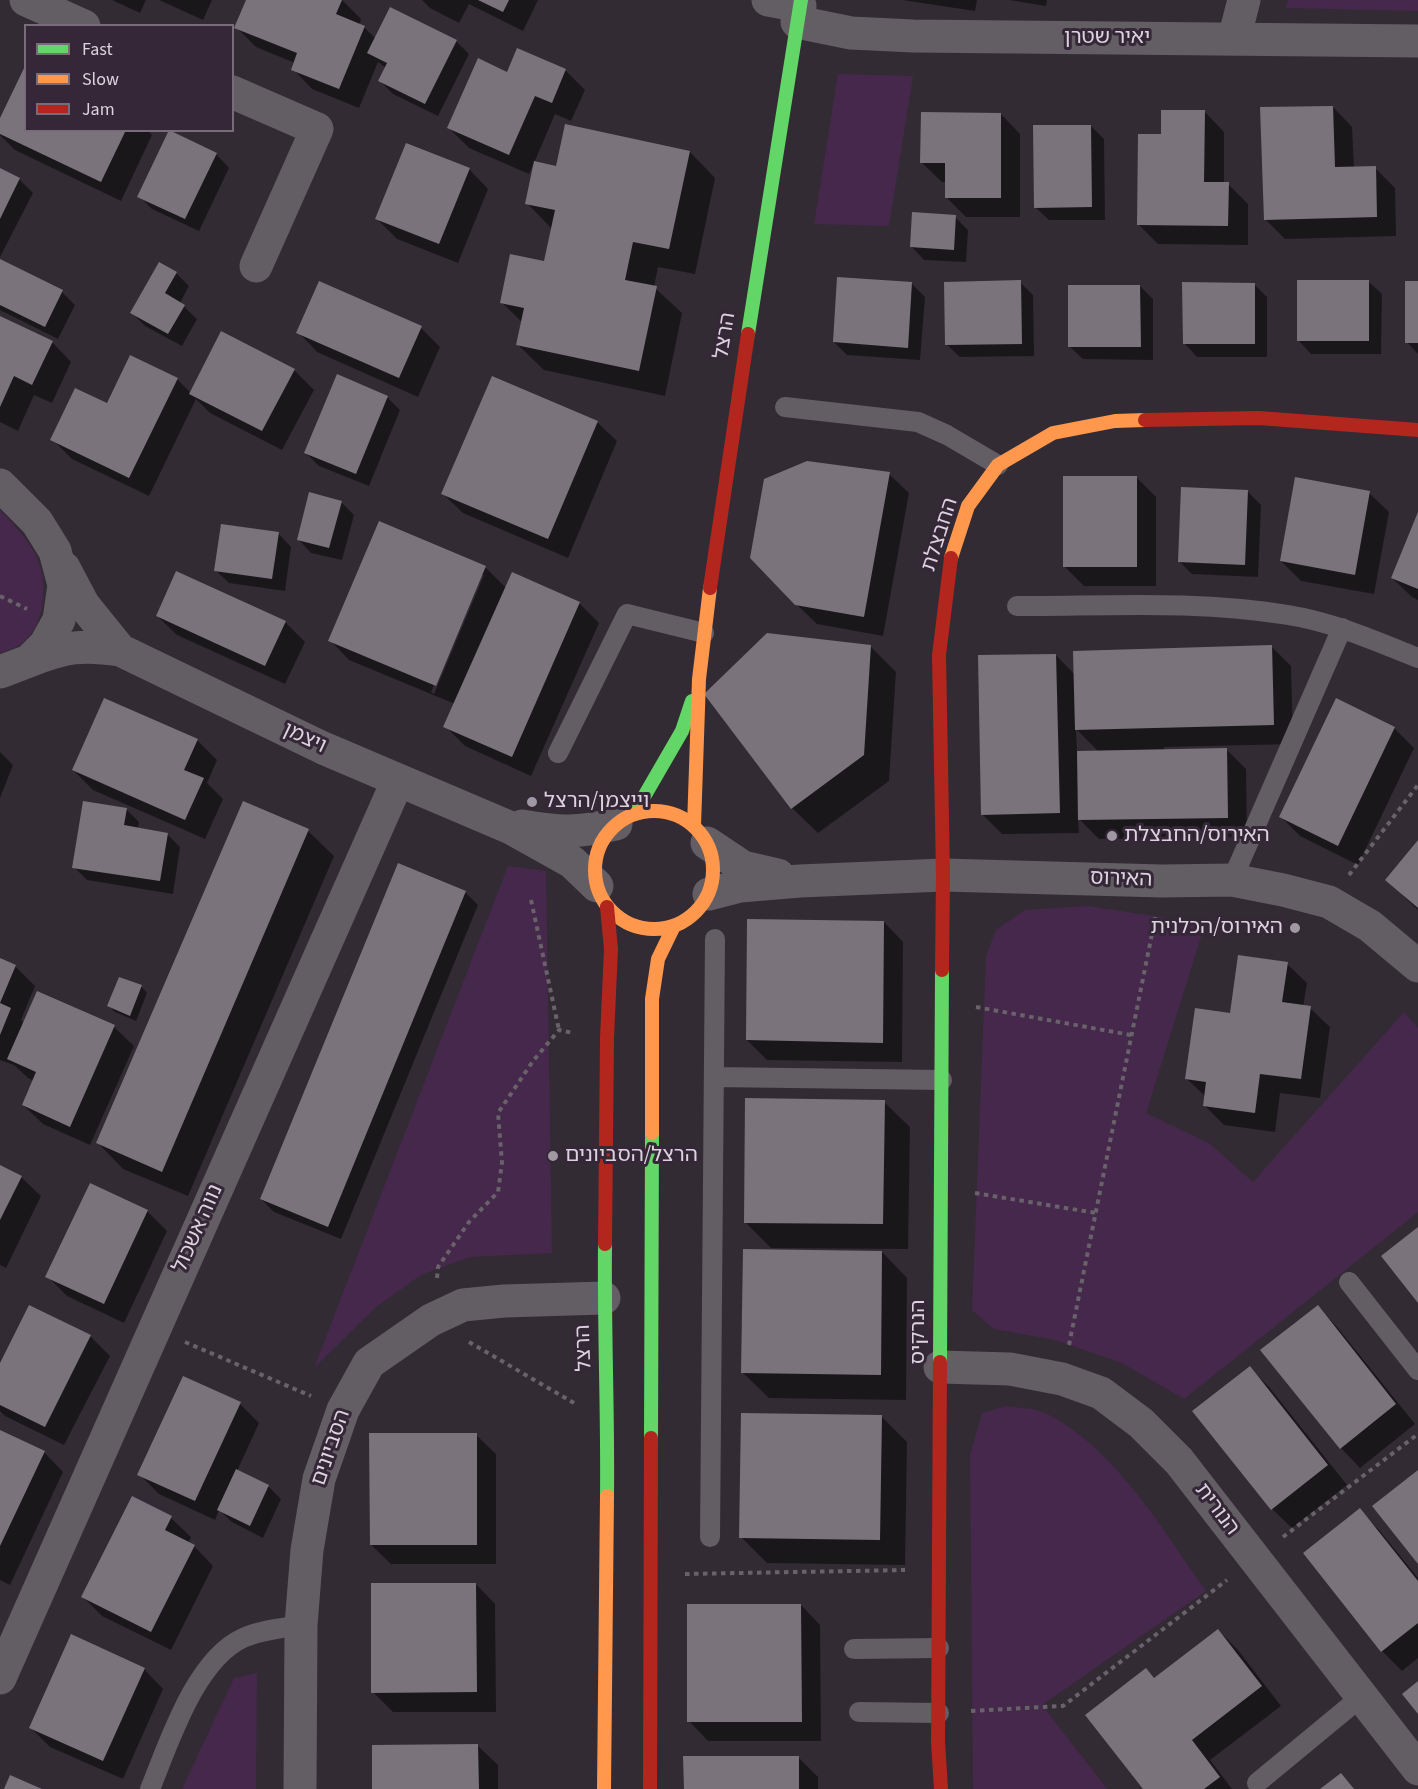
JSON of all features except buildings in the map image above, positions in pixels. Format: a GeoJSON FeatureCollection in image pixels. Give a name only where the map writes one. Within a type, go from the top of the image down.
{"type":"FeatureCollection","features":[{"type":"Feature","properties":{"kind":"street"},"geometry":{"type":"LineString","coordinates":[[27,0],[80,24]]}},
{"type":"Feature","properties":{"kind":"street","name":"יאיר שטרן"},"geometry":{"type":"LineString","coordinates":[[768,0],[799,9],[851,33],[913,36],[1418,41]]}},
{"type":"Feature","properties":{"kind":"street"},"geometry":{"type":"LineString","coordinates":[[1234,39],[1244,0]]}},
{"type":"Feature","properties":{"kind":"street","name":"הרצל"},"geometry":{"type":"LineString","coordinates":[[701,834],[699,679],[704,633],[736,408],[799,9]]}},
{"type":"Feature","properties":{"kind":"street"},"geometry":{"type":"LineString","coordinates":[[234,93],[317,129],[256,266]]}},
{"type":"Feature","properties":{"kind":"street","name":"החבצלת"},"geometry":{"type":"LineString","coordinates":[[943,875],[939,655],[944,602],[950,562],[968,506],[998,465],[1053,433],[1115,421],[1259,418],[1418,430]]}},
{"type":"Feature","properties":{"kind":"street","name":"ויצמן"},"geometry":{"type":"LineString","coordinates":[[0,485],[37,522],[83,604],[120,650]]}},
{"type":"Feature","properties":{"kind":"street","name":"ויצמן"},"geometry":{"type":"LineString","coordinates":[[14,667],[45,645],[59,620],[64,585],[55,551]]}},
{"type":"Feature","properties":{"kind":"street","name":"ויצמן"},"geometry":{"type":"LineString","coordinates":[[14,667],[60,649],[93,646],[120,650],[323,748],[511,828],[572,862],[602,897]]}},
{"type":"Feature","properties":{"kind":"street","name":"הרצל"},"geometry":{"type":"LineString","coordinates":[[625,819],[682,731],[699,679]]}},
{"type":"Feature","properties":{"kind":"street","name":"נווה אשכול"},"geometry":{"type":"LineString","coordinates":[[0,1678],[398,780]]}},
{"type":"Feature","properties":{"kind":"street"},"geometry":{"type":"LineString","coordinates":[[650,810],[666,811],[682,817],[701,834],[713,860],[714,877],[709,894],[701,908],[688,919],[674,926],[656,930],[638,927],[621,919],[602,897],[594,869],[597,852],[605,837],[625,819],[650,810]]}},
{"type":"Feature","properties":{"kind":"street","name":"ויצמן"},"geometry":{"type":"LineString","coordinates":[[491,820],[556,832],[583,832],[625,819]]}},
{"type":"Feature","properties":{"kind":"street","name":"האירוס"},"geometry":{"type":"LineString","coordinates":[[701,834],[743,867],[800,881]]}},
{"type":"Feature","properties":{"kind":"street","name":"האירוס"},"geometry":{"type":"LineString","coordinates":[[709,894],[740,886],[800,881],[943,875],[1162,881],[1232,880],[1329,902],[1370,926],[1418,966]]}},
{"type":"Feature","properties":{"kind":"street","name":"הנרקיס"},"geometry":{"type":"LineString","coordinates":[[941,1789],[939,1570],[943,875]]}},
{"type":"Feature","properties":{"kind":"street","name":"הרצל"},"geometry":{"type":"LineString","coordinates":[[602,897],[611,949],[606,1038],[604,1298],[609,1423],[604,1789]]}},
{"type":"Feature","properties":{"kind":"street"},"geometry":{"type":"LineString","coordinates":[[650,1789],[652,999],[658,959],[674,926]]}},
{"type":"Feature","properties":{"kind":"street","name":"הסביונים"},"geometry":{"type":"LineString","coordinates":[[300,1789],[301,1625],[307,1550],[319,1479],[343,1410],[369,1364],[431,1320],[463,1305],[504,1301],[604,1298]]}},
{"type":"Feature","properties":{"kind":"street","name":"הנורית"},"geometry":{"type":"LineString","coordinates":[[940,1367],[1010,1369],[1062,1379],[1101,1393],[1141,1423],[1179,1461],[1418,1769]]}},
{"type":"Feature","properties":{"kind":"lane"},"geometry":{"type":"LineString","coordinates":[[785,407],[918,422],[946,435],[998,465]]}},
{"type":"Feature","properties":{"kind":"lane"},"geometry":{"type":"LineString","coordinates":[[1017,606],[1199,605],[1288,615],[1342,628],[1418,658]]}},
{"type":"Feature","properties":{"kind":"lane"},"geometry":{"type":"LineString","coordinates":[[558,753],[627,614],[704,633]]}},
{"type":"Feature","properties":{"kind":"lane"},"geometry":{"type":"LineString","coordinates":[[1232,880],[1342,628]]}},
{"type":"Feature","properties":{"kind":"lane"},"geometry":{"type":"LineString","coordinates":[[710,1538],[715,939]]}},
{"type":"Feature","properties":{"kind":"lane"},"geometry":{"type":"LineString","coordinates":[[714,1077],[942,1080]]}},
{"type":"Feature","properties":{"kind":"lane"},"geometry":{"type":"LineString","coordinates":[[1349,1282],[1418,1370]]}},
{"type":"Feature","properties":{"kind":"lane"},"geometry":{"type":"LineString","coordinates":[[150,1789],[188,1698],[219,1654],[243,1638],[301,1625]]}},
{"type":"Feature","properties":{"kind":"lane"},"geometry":{"type":"LineString","coordinates":[[854,1650],[939,1648]]}},
{"type":"Feature","properties":{"kind":"lane"},"geometry":{"type":"LineString","coordinates":[[1257,1783],[1361,1696]]}},
{"type":"Feature","properties":{"kind":"lane"},"geometry":{"type":"LineString","coordinates":[[859,1712],[939,1713]]}},
{"type":"Feature","properties":{"kind":"path"},"geometry":{"type":"LineString","coordinates":[[1329,902],[1418,785]]}},
{"type":"Feature","properties":{"kind":"path"},"geometry":{"type":"LineString","coordinates":[[1062,1379],[1162,881]]}},
{"type":"Feature","properties":{"kind":"path"},"geometry":{"type":"LineString","coordinates":[[531,900],[559,1030]]}},
{"type":"Feature","properties":{"kind":"path"},"geometry":{"type":"LineString","coordinates":[[942,1001],[1131,1035]]}},
{"type":"Feature","properties":{"kind":"path"},"geometry":{"type":"LineString","coordinates":[[559,1030],[606,1038]]}},
{"type":"Feature","properties":{"kind":"path"},"geometry":{"type":"LineString","coordinates":[[559,1030],[532,1061],[498,1113],[502,1162],[498,1192],[469,1222],[438,1267],[431,1320],[609,1423]]}},
{"type":"Feature","properties":{"kind":"path"},"geometry":{"type":"LineString","coordinates":[[941,1187],[1096,1213]]}},
{"type":"Feature","properties":{"kind":"path"},"geometry":{"type":"LineString","coordinates":[[154,1329],[343,1410]]}},
{"type":"Feature","properties":{"kind":"path"},"geometry":{"type":"LineString","coordinates":[[939,1713],[1063,1706],[1418,1434]]}},
{"type":"Feature","properties":{"kind":"path"},"geometry":{"type":"LineString","coordinates":[[651,1574],[939,1570]]}},
{"type":"Feature","properties":{"kind":"shaded area"},"geometry":{"type":"Polygon","coordinates":[[[1288,0],[1418,0],[1418,11],[1286,8],[1288,0]]]}},
{"type":"Feature","properties":{"kind":"shaded area"},"geometry":{"type":"Polygon","coordinates":[[[838,74],[913,76],[889,226],[814,224],[838,74]]]}},
{"type":"Feature","properties":{"kind":"shaded area"},"geometry":{"type":"Polygon","coordinates":[[[0,510],[20,532],[37,558],[43,580],[43,593],[39,618],[27,639],[18,646],[0,653],[0,510]]]}},
{"type":"Feature","properties":{"kind":"shaded area"},"geometry":{"type":"Polygon","coordinates":[[[508,866],[546,871],[552,1253],[470,1257],[421,1275],[376,1307],[314,1368],[508,866]]]}},
{"type":"Feature","properties":{"kind":"shaded area"},"geometry":{"type":"Polygon","coordinates":[[[1088,906],[1205,924],[1146,1113],[1210,1144],[1253,1182],[1404,1012],[1418,1028],[1418,1212],[1184,1399],[1122,1363],[1055,1340],[994,1329],[972,1310],[986,956],[996,930],[1025,910],[1088,906]]]}},
{"type":"Feature","properties":{"kind":"shaded area"},"geometry":{"type":"Polygon","coordinates":[[[1007,1406],[1043,1412],[1092,1445],[1135,1491],[1206,1591],[1042,1705],[1107,1789],[973,1789],[970,1455],[982,1413],[1007,1406]]]}},
{"type":"Feature","properties":{"kind":"shaded area"},"geometry":{"type":"Polygon","coordinates":[[[257,1673],[256,1789],[182,1789],[234,1678],[257,1673]]]}},
{"type":"Feature","properties":{"kind":"traffic: fast"},"geometry":{"type":"LineString","coordinates":[[748,334],[801,0]]}},
{"type":"Feature","properties":{"kind":"traffic: fast"},"geometry":{"type":"LineString","coordinates":[[634,814],[682,731],[692,701]]}},
{"type":"Feature","properties":{"kind":"traffic: fast"},"geometry":{"type":"LineString","coordinates":[[940,1362],[942,970]]}},
{"type":"Feature","properties":{"kind":"traffic: fast"},"geometry":{"type":"LineString","coordinates":[[651,1438],[652,1133]]}},
{"type":"Feature","properties":{"kind":"traffic: fast"},"geometry":{"type":"LineString","coordinates":[[605,1244],[607,1496]]}},
{"type":"Feature","properties":{"kind":"traffic: slow"},"geometry":{"type":"LineString","coordinates":[[951,558],[968,506],[998,465],[1053,433],[1115,421],[1145,420]]}},
{"type":"Feature","properties":{"kind":"traffic: slow"},"geometry":{"type":"LineString","coordinates":[[694,826],[699,679],[710,588]]}},
{"type":"Feature","properties":{"kind":"traffic: slow"},"geometry":{"type":"LineString","coordinates":[[654,811],[677,815],[696,828],[709,847],[713,870],[709,893],[696,912],[677,925],[654,929],[631,925],[612,912],[599,893],[595,870],[599,847],[612,828],[631,815],[654,811]]}},
{"type":"Feature","properties":{"kind":"traffic: slow"},"geometry":{"type":"LineString","coordinates":[[652,1133],[652,999],[658,959],[674,926]]}},
{"type":"Feature","properties":{"kind":"traffic: slow"},"geometry":{"type":"LineString","coordinates":[[604,1789],[607,1496]]}},
{"type":"Feature","properties":{"kind":"traffic: jam"},"geometry":{"type":"LineString","coordinates":[[710,588],[748,334]]}},
{"type":"Feature","properties":{"kind":"traffic: jam"},"geometry":{"type":"LineString","coordinates":[[1145,420],[1259,418],[1418,430]]}},
{"type":"Feature","properties":{"kind":"traffic: jam"},"geometry":{"type":"LineString","coordinates":[[942,970],[943,875],[939,655],[951,558]]}},
{"type":"Feature","properties":{"kind":"traffic: jam"},"geometry":{"type":"LineString","coordinates":[[605,1244],[607,1038],[611,949],[607,907]]}},
{"type":"Feature","properties":{"kind":"traffic: jam"},"geometry":{"type":"LineString","coordinates":[[940,1362],[938,1742],[941,1789]]}},
{"type":"Feature","properties":{"kind":"traffic: jam"},"geometry":{"type":"LineString","coordinates":[[650,1789],[651,1438]]}},
{"type":"Feature","properties":{"kind":"place","name":"וייצמן/הרצל"},"geometry":{"type":"Point","coordinates":[532,802]}},
{"type":"Feature","properties":{"kind":"place","name":"האירוס/החבצלת"},"geometry":{"type":"Point","coordinates":[1112,836]}},
{"type":"Feature","properties":{"kind":"place","name":"האירוס/הכלנית"},"geometry":{"type":"Point","coordinates":[1295,928]}},
{"type":"Feature","properties":{"kind":"place","name":"הרצל/הסביונים"},"geometry":{"type":"Point","coordinates":[553,1156]}}]}
